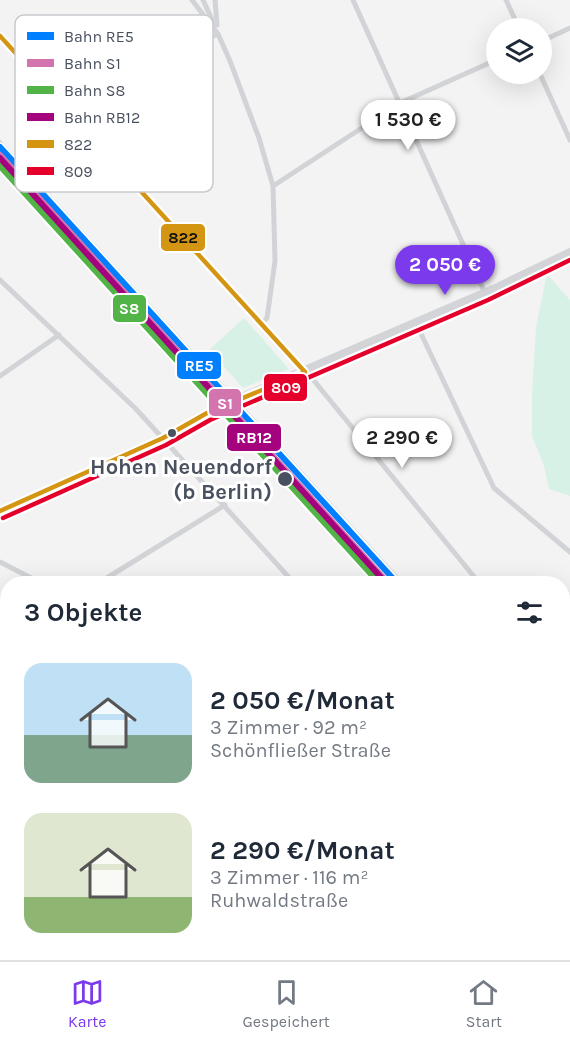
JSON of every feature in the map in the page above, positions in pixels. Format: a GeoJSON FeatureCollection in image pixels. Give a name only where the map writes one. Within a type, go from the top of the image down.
{"type":"FeatureCollection","features":[{"type":"Feature","properties":{"kind":"main road"},"geometry":{"type":"LineString","coordinates":[[0,511],[163,438],[207,413],[485,293],[570,252]]}},
{"type":"Feature","properties":{"kind":"street"},"geometry":{"type":"LineString","coordinates":[[192,0],[203,15]]}},
{"type":"Feature","properties":{"kind":"street"},"geometry":{"type":"LineString","coordinates":[[203,0],[210,15]]}},
{"type":"Feature","properties":{"kind":"street"},"geometry":{"type":"LineString","coordinates":[[214,0],[218,34]]}},
{"type":"Feature","properties":{"kind":"street"},"geometry":{"type":"LineString","coordinates":[[353,0],[485,293]]}},
{"type":"Feature","properties":{"kind":"street"},"geometry":{"type":"LineString","coordinates":[[506,0],[514,18]]}},
{"type":"Feature","properties":{"kind":"street"},"geometry":{"type":"LineString","coordinates":[[213,23],[259,138],[273,186],[274,261],[267,318],[261,324]]}},
{"type":"Feature","properties":{"kind":"street"},"geometry":{"type":"LineString","coordinates":[[213,27],[218,34]]}},
{"type":"Feature","properties":{"kind":"street"},"geometry":{"type":"LineString","coordinates":[[552,36],[570,28]]}},
{"type":"Feature","properties":{"kind":"street"},"geometry":{"type":"LineString","coordinates":[[213,36],[218,34]]}},
{"type":"Feature","properties":{"kind":"street"},"geometry":{"type":"LineString","coordinates":[[0,36],[15,52]]}},
{"type":"Feature","properties":{"kind":"street"},"geometry":{"type":"LineString","coordinates":[[273,186],[399,103],[486,64]]}},
{"type":"Feature","properties":{"kind":"street"},"geometry":{"type":"LineString","coordinates":[[545,84],[570,140]]}},
{"type":"Feature","properties":{"kind":"street"},"geometry":{"type":"LineString","coordinates":[[141,192],[305,372],[473,576]]}},
{"type":"Feature","properties":{"kind":"street"},"geometry":{"type":"LineString","coordinates":[[0,280],[163,438],[288,576]]}},
{"type":"Feature","properties":{"kind":"street"},"geometry":{"type":"LineString","coordinates":[[416,323],[494,488],[570,552]]}},
{"type":"Feature","properties":{"kind":"street"},"geometry":{"type":"LineString","coordinates":[[0,376],[59,335]]}},
{"type":"Feature","properties":{"kind":"street"},"geometry":{"type":"LineString","coordinates":[[110,576],[225,505]]}},
{"type":"Feature","properties":{"kind":"street"},"geometry":{"type":"LineString","coordinates":[[0,562],[27,576]]}},
{"type":"Feature","properties":{"kind":"green space"},"geometry":{"type":"Polygon","coordinates":[[[547,274],[570,300],[570,496],[549,489],[544,466],[532,436],[536,327],[547,274]]]}},
{"type":"Feature","properties":{"kind":"green space"},"geometry":{"type":"Polygon","coordinates":[[[244,318],[289,369],[243,388],[209,350],[244,318]]]}},
{"type":"Feature","properties":{"kind":"railway"},"geometry":{"type":"LineString","coordinates":[[0,141],[15,157]]}},
{"type":"Feature","properties":{"kind":"railway"},"geometry":{"type":"LineString","coordinates":[[47,192],[397,576]]}},
{"type":"Feature","properties":{"kind":"rail line","name":"RE5"},"geometry":{"type":"LineString","coordinates":[[0,147],[15,163]]}},
{"type":"Feature","properties":{"kind":"rail line","name":"S1"},"geometry":{"type":"LineString","coordinates":[[0,155],[15,172]]}},
{"type":"Feature","properties":{"kind":"rail line","name":"RB12"},"geometry":{"type":"LineString","coordinates":[[0,158],[15,175]]}},
{"type":"Feature","properties":{"kind":"rail line","name":"S8"},"geometry":{"type":"LineString","coordinates":[[0,166],[15,182]]}},
{"type":"Feature","properties":{"kind":"rail line","name":"S8"},"geometry":{"type":"LineString","coordinates":[[24,192],[373,576]]}},
{"type":"Feature","properties":{"kind":"rail line","name":"RB12"},"geometry":{"type":"LineString","coordinates":[[31,192],[380,576]]}},
{"type":"Feature","properties":{"kind":"rail line","name":"S1"},"geometry":{"type":"LineString","coordinates":[[34,192],[382,576]]}},
{"type":"Feature","properties":{"kind":"rail line","name":"RE5"},"geometry":{"type":"LineString","coordinates":[[41,192],[391,576]]}},
{"type":"Feature","properties":{"kind":"transit line","name":"822"},"geometry":{"type":"LineString","coordinates":[[0,36],[15,53]]}},
{"type":"Feature","properties":{"kind":"transit line","name":"822"},"geometry":{"type":"LineString","coordinates":[[142,192],[305,372]]}},
{"type":"Feature","properties":{"kind":"transit line","name":"809"},"geometry":{"type":"LineString","coordinates":[[3,518],[166,445],[210,420],[488,300],[570,260]]}},
{"type":"Feature","properties":{"kind":"transit line","name":"822"},"geometry":{"type":"LineString","coordinates":[[0,511],[163,438],[207,413],[305,372]]}},
{"type":"Feature","properties":{"kind":"place","name":"Hohen Neuendorf (b Berlin)"},"geometry":{"type":"Point","coordinates":[285,479]}}]}
